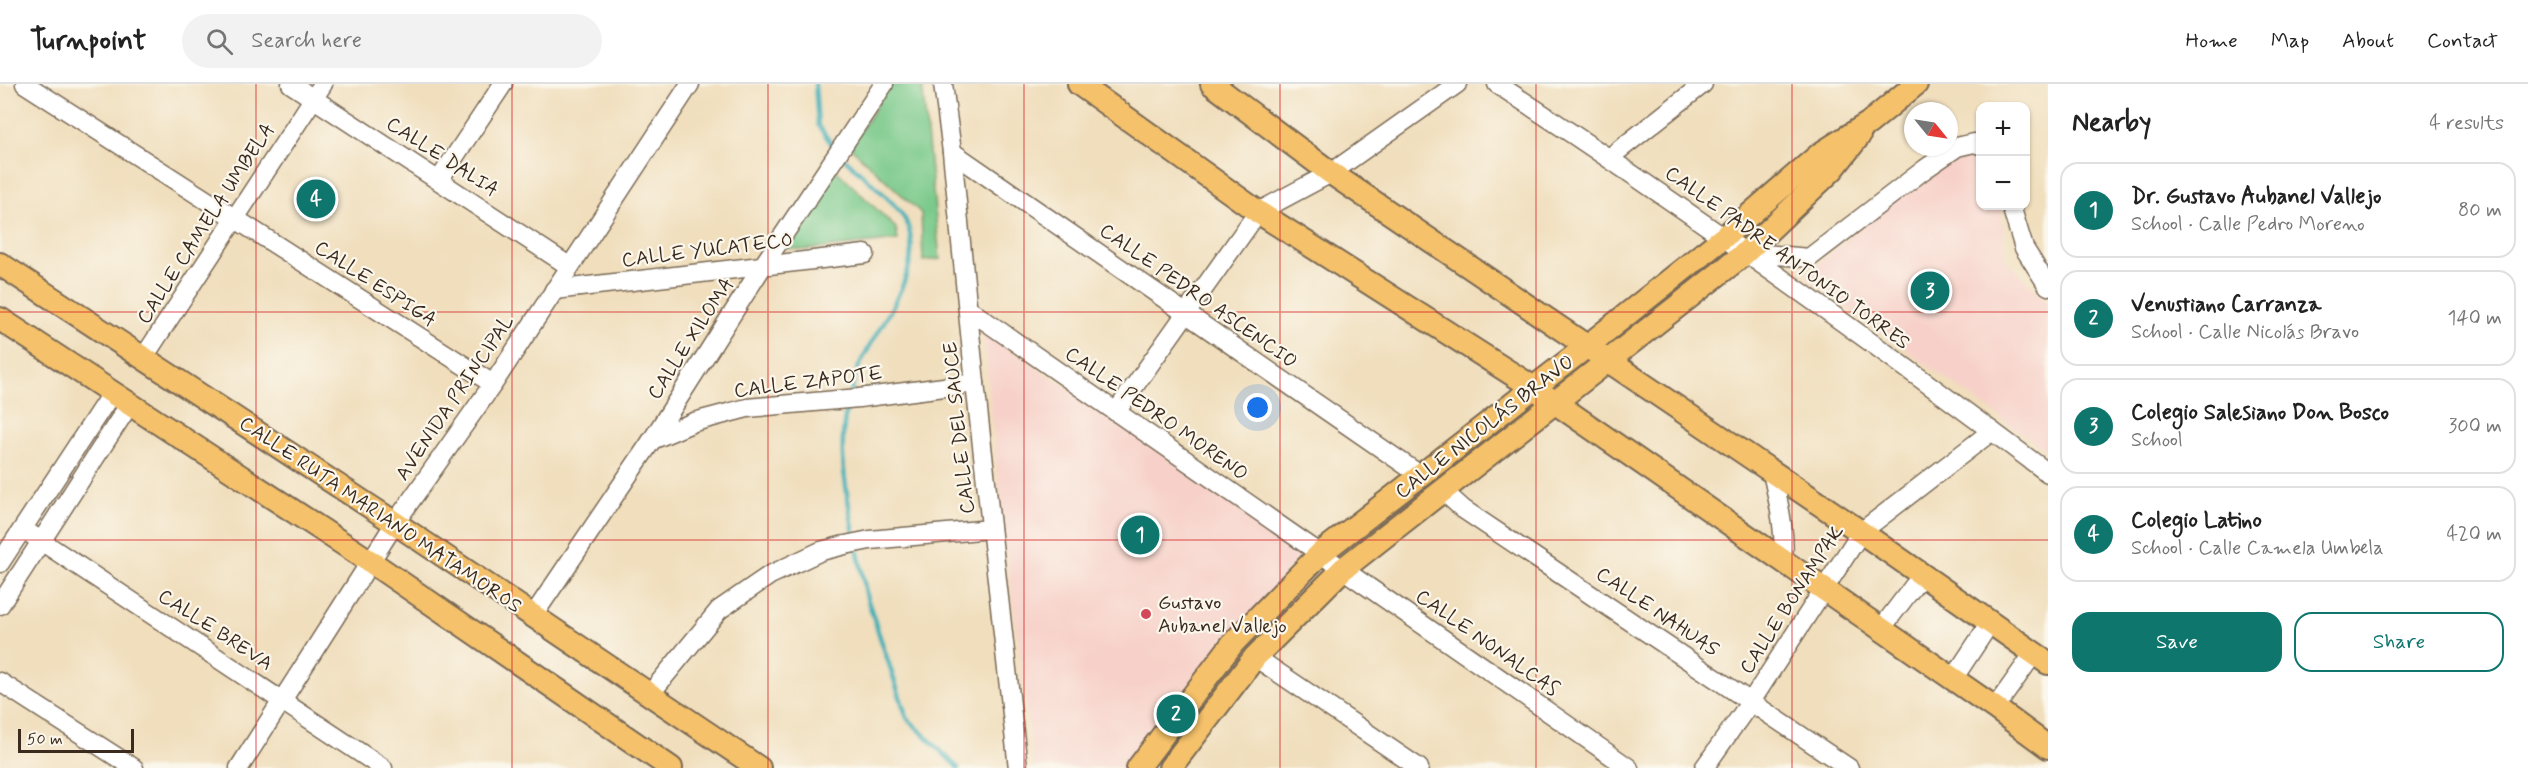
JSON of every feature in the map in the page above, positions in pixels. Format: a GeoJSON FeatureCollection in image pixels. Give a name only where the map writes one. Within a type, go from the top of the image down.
{"type":"FeatureCollection","features":[{"type":"Feature","properties":{"kind":"main road"},"geometry":{"type":"LineString","coordinates":[[1079,84],[1258,213],[1555,402],[2048,747]]}},
{"type":"Feature","properties":{"kind":"main road"},"geometry":{"type":"LineString","coordinates":[[1212,84],[1330,173],[1861,532],[2041,658]]}},
{"type":"Feature","properties":{"kind":"main road","name":"CALLE NICOLÁS BRAVO"},"geometry":{"type":"LineString","coordinates":[[1138,768],[1233,643],[1321,553],[1724,237],[1820,154],[1869,123],[1916,84]]}},
{"type":"Feature","properties":{"kind":"main road","name":"CALLE NICOLÁS BRAVO"},"geometry":{"type":"LineString","coordinates":[[1170,768],[1255,657],[1343,569],[1607,361],[1747,255],[1833,169],[1869,123]]}},
{"type":"Feature","properties":{"kind":"main road","name":"CALLE RUTA MARIANO MATAMOROS"},"geometry":{"type":"LineString","coordinates":[[0,264],[395,523],[759,768]]}},
{"type":"Feature","properties":{"kind":"main road"},"geometry":{"type":"LineString","coordinates":[[0,319],[120,400],[371,562],[671,768]]}},
{"type":"Feature","properties":{"kind":"street","name":"CALLE ESPIGA"},"geometry":{"type":"LineString","coordinates":[[25,84],[493,384]]}},
{"type":"Feature","properties":{"kind":"street","name":"CALLE DALIA"},"geometry":{"type":"LineString","coordinates":[[291,84],[319,91],[439,180],[569,266]]}},
{"type":"Feature","properties":{"kind":"street"},"geometry":{"type":"LineString","coordinates":[[439,180],[503,84]]}},
{"type":"Feature","properties":{"kind":"street","name":"AVENIDA PRINCIPAL"},"geometry":{"type":"LineString","coordinates":[[239,768],[395,523],[493,384],[690,84]]}},
{"type":"Feature","properties":{"kind":"street","name":"CALLE XILOMA"},"geometry":{"type":"LineString","coordinates":[[533,616],[652,440],[764,264],[884,84]]}},
{"type":"Feature","properties":{"kind":"street","name":"CALLE DEL SAUCE"},"geometry":{"type":"LineString","coordinates":[[943,84],[1018,768]]}},
{"type":"Feature","properties":{"kind":"street"},"geometry":{"type":"LineString","coordinates":[[1116,412],[1258,213],[1330,173],[1457,84]]}},
{"type":"Feature","properties":{"kind":"street","name":"CALLE PADRE ANTONIO TORRES"},"geometry":{"type":"LineString","coordinates":[[1497,84],[1724,237],[2048,473]]}},
{"type":"Feature","properties":{"kind":"street"},"geometry":{"type":"LineString","coordinates":[[1610,158],[1702,84]]}},
{"type":"Feature","properties":{"kind":"street","name":"CALLE CAMELA UMBELA"},"geometry":{"type":"LineString","coordinates":[[144,357],[319,91]]}},
{"type":"Feature","properties":{"kind":"street"},"geometry":{"type":"LineString","coordinates":[[1747,255],[1765,254],[1809,258],[1957,147],[1976,144]]}},
{"type":"Feature","properties":{"kind":"street","name":"CALLE PEDRO ASCENCIO"},"geometry":{"type":"LineString","coordinates":[[952,152],[1420,475]]}},
{"type":"Feature","properties":{"kind":"street"},"geometry":{"type":"LineString","coordinates":[[2012,210],[2024,248],[2048,286]]}},
{"type":"Feature","properties":{"kind":"street","name":"CALLE YUCATECO"},"geometry":{"type":"LineString","coordinates":[[554,290],[865,254]]}},
{"type":"Feature","properties":{"kind":"street","name":"CALLE PEDRO MORENO"},"geometry":{"type":"LineString","coordinates":[[968,309],[1321,553]]}},
{"type":"Feature","properties":{"kind":"street","name":"CALLE ZAPOTE"},"geometry":{"type":"LineString","coordinates":[[652,440],[694,422],[747,408],[835,401],[975,382]]}},
{"type":"Feature","properties":{"kind":"street"},"geometry":{"type":"LineString","coordinates":[[0,563],[120,400]]}},
{"type":"Feature","properties":{"kind":"street"},"geometry":{"type":"LineString","coordinates":[[0,605],[120,400]]}},
{"type":"Feature","properties":{"kind":"street","name":"CALLE BONAMPAK"},"geometry":{"type":"LineString","coordinates":[[1704,768],[1752,700],[1861,532],[1992,431]]}},
{"type":"Feature","properties":{"kind":"street"},"geometry":{"type":"LineString","coordinates":[[1772,472],[1782,525],[1783,561]]}},
{"type":"Feature","properties":{"kind":"street","name":"CALLE NAHUAS"},"geometry":{"type":"LineString","coordinates":[[1442,490],[1463,509],[1752,700],[1849,768]]}},
{"type":"Feature","properties":{"kind":"street","name":"CALLE BREVA"},"geometry":{"type":"LineString","coordinates":[[23,529],[383,768]]}},
{"type":"Feature","properties":{"kind":"street"},"geometry":{"type":"LineString","coordinates":[[650,694],[719,610],[770,575],[821,551],[845,545],[870,540],[991,529]]}},
{"type":"Feature","properties":{"kind":"street","name":"CALLE NONALCAS"},"geometry":{"type":"LineString","coordinates":[[1321,553],[1629,768]]}},
{"type":"Feature","properties":{"kind":"street"},"geometry":{"type":"LineString","coordinates":[[1881,629],[1922,575]]}},
{"type":"Feature","properties":{"kind":"street"},"geometry":{"type":"LineString","coordinates":[[1953,679],[1990,623]]}},
{"type":"Feature","properties":{"kind":"street"},"geometry":{"type":"LineString","coordinates":[[1255,657],[1419,768]]}},
{"type":"Feature","properties":{"kind":"street"},"geometry":{"type":"LineString","coordinates":[[1995,708],[2041,658]]}},
{"type":"Feature","properties":{"kind":"street"},"geometry":{"type":"LineString","coordinates":[[0,682],[134,768]]}},
{"type":"Feature","properties":{"kind":"shaded area"},"geometry":{"type":"Polygon","coordinates":[[[1976,148],[1976,210],[2001,210],[2006,259],[2048,304],[2048,452],[1807,279],[1822,260],[1948,156],[1958,156],[1958,153],[1976,148]]]}},
{"type":"Feature","properties":{"kind":"shaded area"},"geometry":{"type":"Polygon","coordinates":[[[983,331],[1122,425],[1301,553],[1132,768],[1034,768],[1002,516],[983,331]]]}},
{"type":"Feature","properties":{"kind":"green space"},"geometry":{"type":"Polygon","coordinates":[[[891,84],[922,84],[940,259],[923,261],[921,213],[850,147],[891,84]]]}},
{"type":"Feature","properties":{"kind":"green space"},"geometry":{"type":"Polygon","coordinates":[[[836,170],[896,228],[898,240],[803,250],[786,248],[836,170]]]}},
{"type":"Feature","properties":{"kind":"waterway"},"geometry":{"type":"LineString","coordinates":[[815,84],[818,125],[836,150]]}},
{"type":"Feature","properties":{"kind":"waterway"},"geometry":{"type":"LineString","coordinates":[[842,156],[896,206],[910,231],[911,250],[908,270],[900,290],[858,367],[851,394]]}},
{"type":"Feature","properties":{"kind":"waterway"},"geometry":{"type":"LineString","coordinates":[[848,402],[843,454],[855,539]]}},
{"type":"Feature","properties":{"kind":"waterway"},"geometry":{"type":"LineString","coordinates":[[857,547],[867,598],[907,718],[958,768]]}},
{"type":"Feature","properties":{"kind":"place","name":"Colegio Latino"},"geometry":{"type":"Point","coordinates":[316,199]}},
{"type":"Feature","properties":{"kind":"place","name":"Colegio Salesiano Don Bosco"},"geometry":{"type":"Point","coordinates":[1930,291]}},
{"type":"Feature","properties":{"kind":"place","name":"Dr. Gustavo Aubanel Vallejo"},"geometry":{"type":"Point","coordinates":[1140,535]}},
{"type":"Feature","properties":{"kind":"place","name":"Gustavo Aubanel Vallejo"},"geometry":{"type":"Point","coordinates":[1146,614]}},
{"type":"Feature","properties":{"kind":"place","name":"Venustiano Carranza"},"geometry":{"type":"Point","coordinates":[1176,714]}}]}
